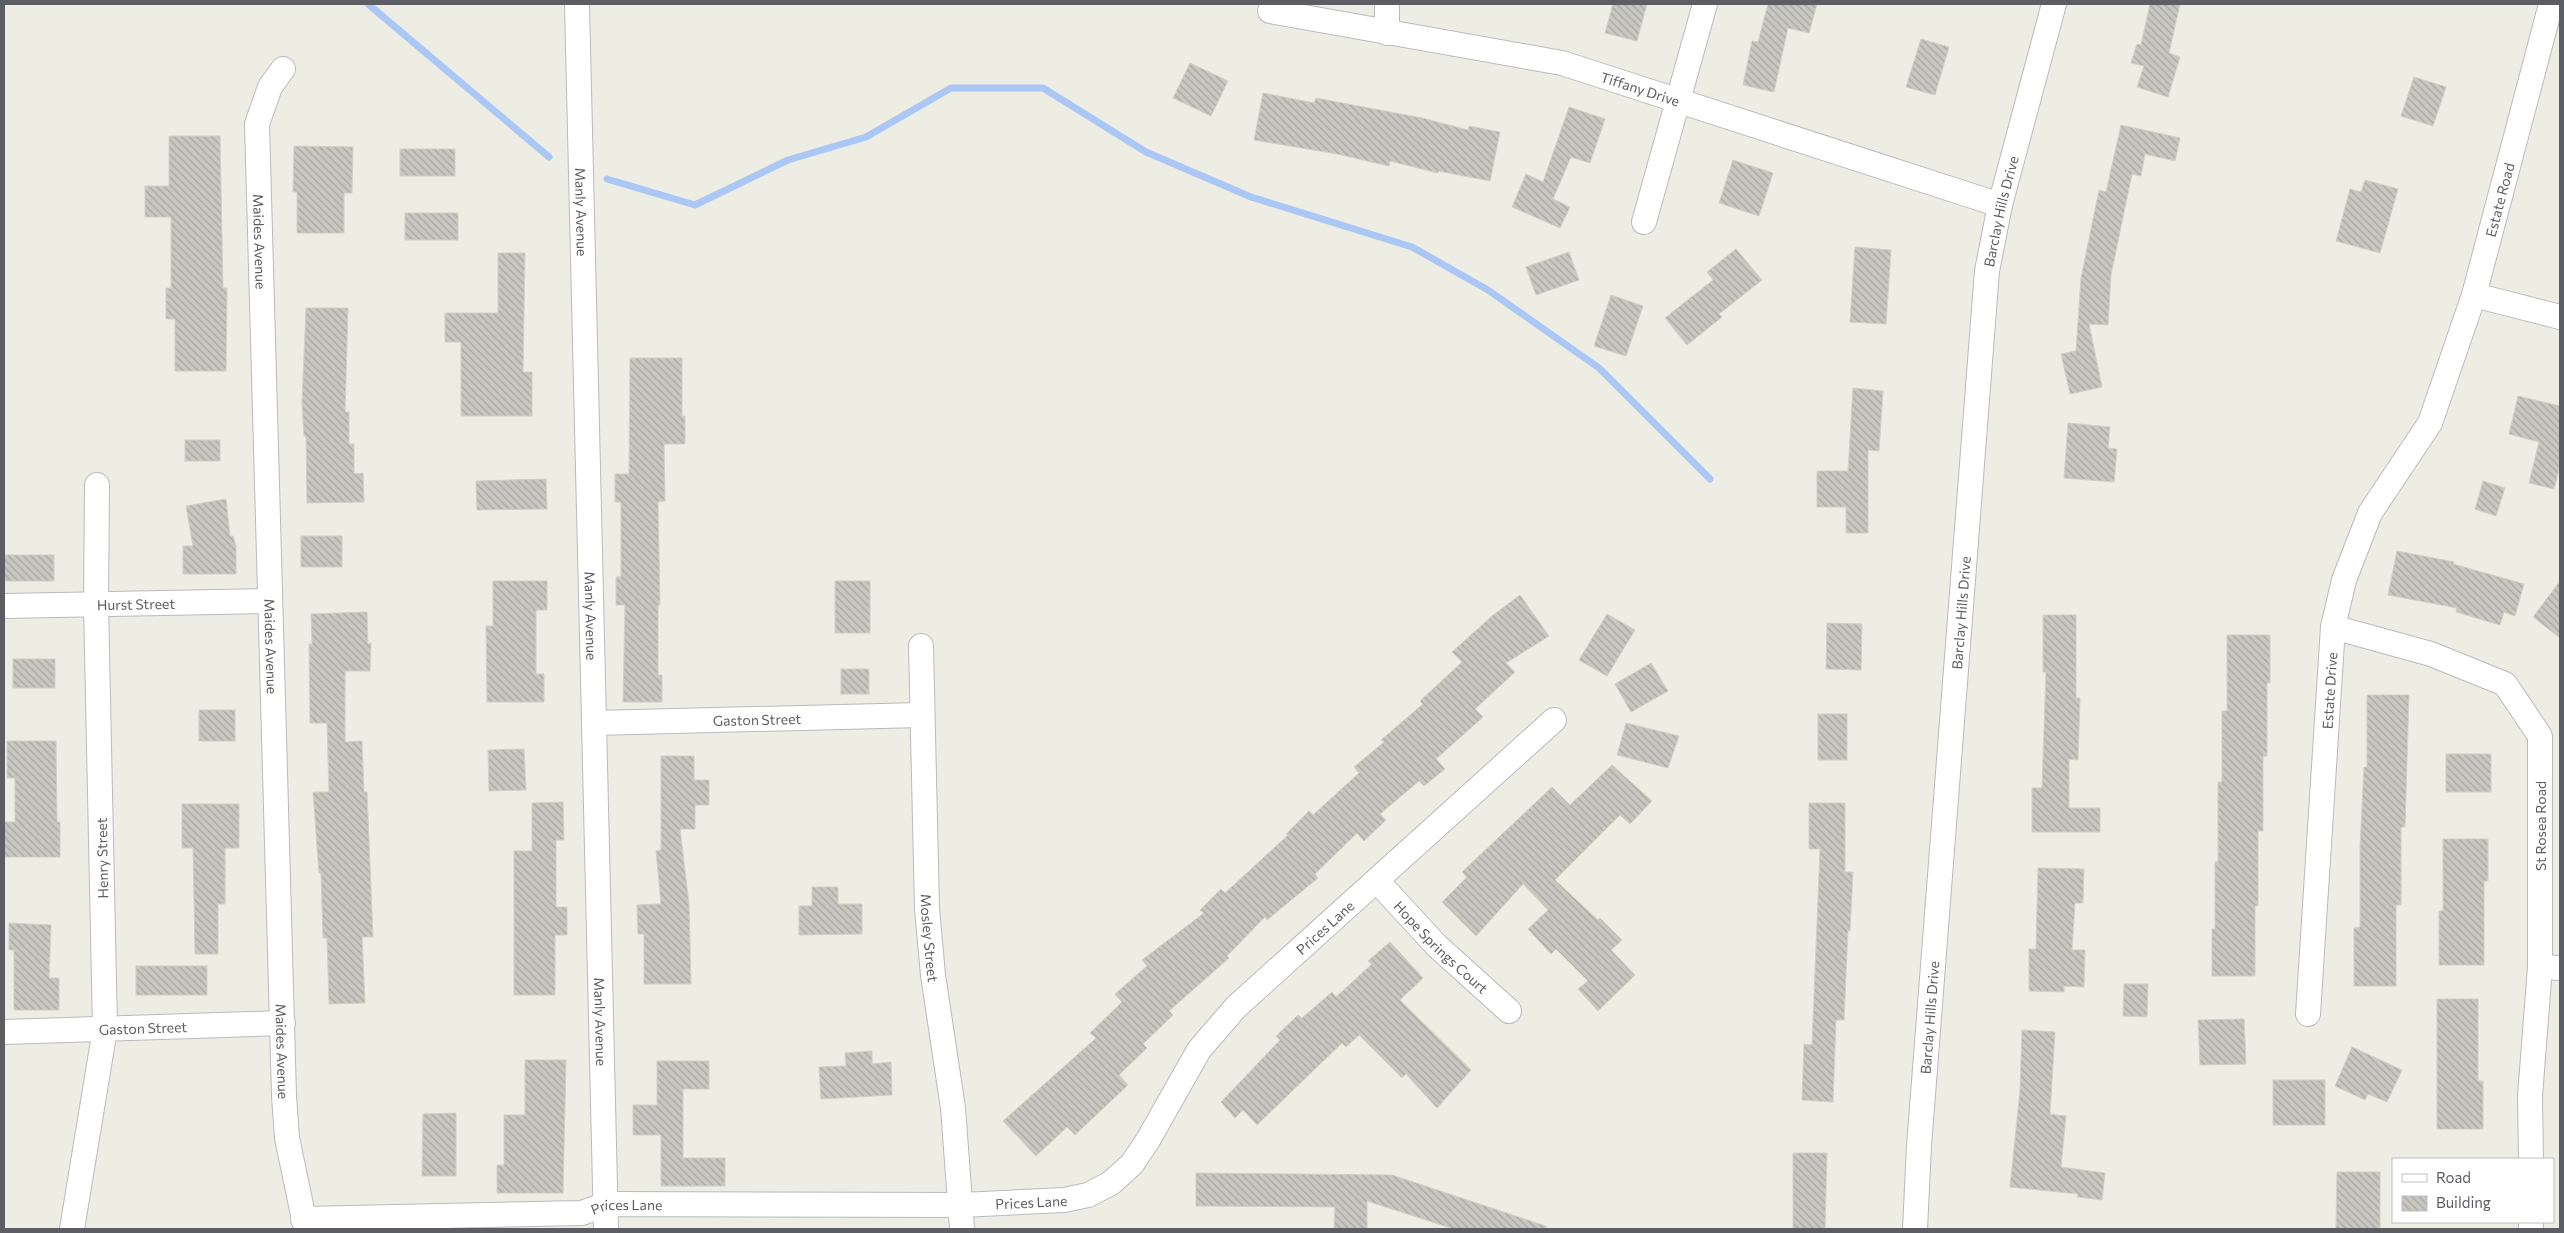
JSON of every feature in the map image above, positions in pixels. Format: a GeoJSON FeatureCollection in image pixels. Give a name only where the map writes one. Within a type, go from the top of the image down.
{"type":"FeatureCollection","features":[{"type":"Feature","properties":{"kind":"street","name":"Manly Avenue"},"geometry":{"type":"LineString","coordinates":[[577,4],[606,1229]]}},
{"type":"Feature","properties":{"kind":"street"},"geometry":{"type":"LineString","coordinates":[[1387,33],[1388,4]]}},
{"type":"Feature","properties":{"kind":"street"},"geometry":{"type":"LineString","coordinates":[[1644,222],[1705,4]]}},
{"type":"Feature","properties":{"kind":"street","name":"Barclay Hills Drive"},"geometry":{"type":"LineString","coordinates":[[1915,1229],[1919,1146],[1987,271],[2000,206],[2054,4]]}},
{"type":"Feature","properties":{"kind":"street","name":"Estate Road"},"geometry":{"type":"LineString","coordinates":[[2439,393],[2474,295],[2551,4]]}},
{"type":"Feature","properties":{"kind":"street","name":"Tiffany Drive"},"geometry":{"type":"LineString","coordinates":[[1270,11],[1562,63],[1678,99],[2000,206]]}},
{"type":"Feature","properties":{"kind":"street","name":"Maides Avenue"},"geometry":{"type":"LineString","coordinates":[[284,69],[270,87],[257,124],[282,1023],[287,1138],[304,1224]]}},
{"type":"Feature","properties":{"kind":"street"},"geometry":{"type":"LineString","coordinates":[[2474,295],[2560,317]]}},
{"type":"Feature","properties":{"kind":"street","name":"Estate Drive"},"geometry":{"type":"LineString","coordinates":[[2308,1014],[2333,627],[2344,580],[2370,513],[2430,423],[2439,393]]}},
{"type":"Feature","properties":{"kind":"street","name":"Henry Street"},"geometry":{"type":"LineString","coordinates":[[72,1229],[105,1029],[96,604],[97,485]]}},
{"type":"Feature","properties":{"kind":"street","name":"Hurst Street"},"geometry":{"type":"LineString","coordinates":[[4,606],[270,601]]}},
{"type":"Feature","properties":{"kind":"street","name":"St Rosea Road"},"geometry":{"type":"LineString","coordinates":[[2333,627],[2432,654],[2505,684],[2540,736],[2550,968],[2530,1096],[2531,1158]]}},
{"type":"Feature","properties":{"kind":"street","name":"Mosley Street"},"geometry":{"type":"LineString","coordinates":[[921,646],[921,715],[927,909],[933,976],[953,1108],[962,1205],[962,1229]]}},
{"type":"Feature","properties":{"kind":"street","name":"Gaston Street"},"geometry":{"type":"LineString","coordinates":[[595,722],[921,715]]}},
{"type":"Feature","properties":{"kind":"street","name":"Prices Lane"},"geometry":{"type":"LineString","coordinates":[[304,1224],[582,1213],[606,1204],[962,1205],[1064,1200],[1088,1195],[1112,1183],[1132,1164],[1148,1140],[1199,1050],[1214,1030],[1243,1000],[1554,720]]}},
{"type":"Feature","properties":{"kind":"street","name":"Hope Springs Court"},"geometry":{"type":"LineString","coordinates":[[1377,881],[1437,946],[1508,1011]]}},
{"type":"Feature","properties":{"kind":"street","name":"Gaston Street"},"geometry":{"type":"LineString","coordinates":[[4,1032],[282,1023]]}},
{"type":"Feature","properties":{"kind":"building"},"geometry":{"type":"Polygon","coordinates":[[[1613,4],[1647,4],[1637,41],[1605,33],[1613,4]]]}},
{"type":"Feature","properties":{"kind":"building"},"geometry":{"type":"Polygon","coordinates":[[[1768,4],[1817,4],[1809,33],[1788,28],[1774,92],[1743,85],[1752,41],[1758,42],[1768,4]]]}},
{"type":"Feature","properties":{"kind":"building"},"geometry":{"type":"Polygon","coordinates":[[[2150,4],[2180,4],[2169,53],[2180,57],[2168,97],[2137,87],[2144,66],[2131,63],[2137,44],[2141,45],[2150,4]]]}},
{"type":"Feature","properties":{"kind":"building"},"geometry":{"type":"Polygon","coordinates":[[[1921,39],[1949,47],[1935,95],[1906,87],[1921,39]]]}},
{"type":"Feature","properties":{"kind":"building"},"geometry":{"type":"Polygon","coordinates":[[[1190,63],[1228,81],[1211,116],[1173,98],[1190,63]]]}},
{"type":"Feature","properties":{"kind":"building"},"geometry":{"type":"Polygon","coordinates":[[[2414,77],[2446,87],[2433,126],[2401,116],[2414,77]]]}},
{"type":"Feature","properties":{"kind":"building"},"geometry":{"type":"Polygon","coordinates":[[[1263,93],[1314,103],[1316,98],[1422,118],[1468,130],[1469,126],[1500,132],[1490,181],[1438,171],[1438,173],[1390,161],[1389,166],[1337,154],[1254,140],[1263,93]]]}},
{"type":"Feature","properties":{"kind":"building"},"geometry":{"type":"Polygon","coordinates":[[[1569,107],[1605,119],[1590,163],[1571,157],[1553,199],[1570,207],[1560,228],[1512,207],[1526,174],[1543,182],[1569,107]]]}},
{"type":"Feature","properties":{"kind":"building"},"geometry":{"type":"Polygon","coordinates":[[[2121,125],[2180,138],[2175,161],[2145,154],[2141,176],[2132,174],[2111,275],[2108,325],[2089,324],[2102,387],[2070,394],[2061,354],[2076,351],[2081,278],[2099,190],[2106,192],[2121,125]]]}},
{"type":"Feature","properties":{"kind":"building"},"geometry":{"type":"Polygon","coordinates":[[[169,136],[220,136],[223,288],[227,288],[226,371],[175,371],[175,319],[166,319],[166,288],[171,288],[171,217],[145,217],[145,186],[169,186],[169,136]]]}},
{"type":"Feature","properties":{"kind":"building"},"geometry":{"type":"Polygon","coordinates":[[[294,146],[353,147],[352,193],[344,193],[344,233],[297,233],[297,192],[293,192],[294,146]]]}},
{"type":"Feature","properties":{"kind":"building"},"geometry":{"type":"Polygon","coordinates":[[[400,149],[455,149],[455,176],[400,176],[400,149]]]}},
{"type":"Feature","properties":{"kind":"building"},"geometry":{"type":"Polygon","coordinates":[[[1733,160],[1773,173],[1759,216],[1719,203],[1733,160]]]}},
{"type":"Feature","properties":{"kind":"building"},"geometry":{"type":"Polygon","coordinates":[[[2365,180],[2398,189],[2380,253],[2336,241],[2350,189],[2361,192],[2365,180]]]}},
{"type":"Feature","properties":{"kind":"building"},"geometry":{"type":"Polygon","coordinates":[[[405,213],[458,213],[458,240],[405,240],[405,213]]]}},
{"type":"Feature","properties":{"kind":"building"},"geometry":{"type":"Polygon","coordinates":[[[1855,247],[1891,250],[1886,324],[1850,322],[1855,247]]]}},
{"type":"Feature","properties":{"kind":"building"},"geometry":{"type":"Polygon","coordinates":[[[1736,249],[1762,280],[1719,314],[1722,317],[1687,345],[1665,318],[1713,280],[1707,272],[1736,249]]]}},
{"type":"Feature","properties":{"kind":"building"},"geometry":{"type":"Polygon","coordinates":[[[1569,252],[1579,280],[1536,295],[1526,267],[1569,252]]]}},
{"type":"Feature","properties":{"kind":"building"},"geometry":{"type":"Polygon","coordinates":[[[498,253],[525,253],[523,372],[532,372],[532,416],[461,416],[461,342],[445,342],[445,313],[498,313],[498,253]]]}},
{"type":"Feature","properties":{"kind":"building"},"geometry":{"type":"Polygon","coordinates":[[[1611,295],[1643,306],[1626,356],[1594,346],[1611,295]]]}},
{"type":"Feature","properties":{"kind":"building"},"geometry":{"type":"Polygon","coordinates":[[[306,308],[348,308],[345,412],[349,412],[349,444],[354,444],[354,474],[363,473],[364,502],[307,503],[306,436],[304,436],[302,403],[306,308]]]}},
{"type":"Feature","properties":{"kind":"building"},"geometry":{"type":"Polygon","coordinates":[[[630,358],[682,358],[682,416],[685,416],[685,444],[664,444],[665,501],[658,502],[660,605],[658,605],[658,675],[662,675],[662,702],[623,702],[625,605],[616,605],[616,577],[621,577],[621,502],[615,502],[615,474],[629,474],[630,358]]]}},
{"type":"Feature","properties":{"kind":"building"},"geometry":{"type":"Polygon","coordinates":[[[1853,388],[1883,391],[1879,451],[1868,450],[1868,533],[1846,533],[1846,507],[1817,507],[1817,471],[1848,471],[1853,388]]]}},
{"type":"Feature","properties":{"kind":"building"},"geometry":{"type":"Polygon","coordinates":[[[2518,396],[2560,406],[2560,465],[2554,489],[2529,483],[2539,442],[2509,434],[2518,396]]]}},
{"type":"Feature","properties":{"kind":"building"},"geometry":{"type":"Polygon","coordinates":[[[2068,423],[2110,427],[2108,448],[2117,449],[2114,482],[2064,478],[2068,423]]]}},
{"type":"Feature","properties":{"kind":"building"},"geometry":{"type":"Polygon","coordinates":[[[185,440],[220,440],[220,461],[185,461],[185,440]]]}},
{"type":"Feature","properties":{"kind":"building"},"geometry":{"type":"Polygon","coordinates":[[[546,479],[547,509],[477,510],[476,481],[546,479]]]}},
{"type":"Feature","properties":{"kind":"building"},"geometry":{"type":"Polygon","coordinates":[[[2483,481],[2505,488],[2496,516],[2475,509],[2483,481]]]}},
{"type":"Feature","properties":{"kind":"building"},"geometry":{"type":"Polygon","coordinates":[[[226,499],[230,536],[233,536],[236,546],[236,574],[183,574],[183,546],[193,546],[186,506],[226,499]]]}},
{"type":"Feature","properties":{"kind":"building"},"geometry":{"type":"Polygon","coordinates":[[[301,536],[342,536],[342,567],[301,567],[301,536]]]}},
{"type":"Feature","properties":{"kind":"building"},"geometry":{"type":"Polygon","coordinates":[[[2397,551],[2454,562],[2453,564],[2524,584],[2515,616],[2504,612],[2500,625],[2456,612],[2457,608],[2388,595],[2397,551]]]}},
{"type":"Feature","properties":{"kind":"building"},"geometry":{"type":"Polygon","coordinates":[[[4,555],[54,555],[54,581],[4,581],[4,555]]]}},
{"type":"Feature","properties":{"kind":"building"},"geometry":{"type":"Polygon","coordinates":[[[493,581],[547,581],[547,610],[536,610],[536,674],[544,674],[544,702],[487,702],[486,626],[493,626],[493,581]]]}},
{"type":"Feature","properties":{"kind":"building"},"geometry":{"type":"Polygon","coordinates":[[[835,581],[870,581],[870,633],[835,633],[835,581]]]}},
{"type":"Feature","properties":{"kind":"building"},"geometry":{"type":"Polygon","coordinates":[[[2560,581],[2560,638],[2533,617],[2560,581]]]}},
{"type":"Feature","properties":{"kind":"building"},"geometry":{"type":"Polygon","coordinates":[[[1520,595],[1549,636],[1506,663],[1515,672],[1475,709],[1483,717],[1436,759],[1445,769],[1424,786],[1419,781],[1380,814],[1386,820],[1364,841],[1357,833],[1315,874],[1318,878],[1267,920],[1265,917],[1227,956],[1229,958],[1169,1011],[1173,1015],[1143,1044],[1147,1048],[1119,1075],[1128,1085],[1075,1135],[1067,1127],[1036,1156],[1003,1121],[1096,1038],[1090,1033],[1122,1002],[1115,994],[1147,966],[1142,960],[1204,913],[1200,910],[1221,889],[1225,893],[1288,835],[1286,834],[1309,811],[1313,815],[1359,773],[1354,767],[1384,742],[1381,740],[1423,704],[1420,701],[1462,662],[1452,652],[1492,616],[1520,595]]]}},
{"type":"Feature","properties":{"kind":"building"},"geometry":{"type":"Polygon","coordinates":[[[367,612],[368,644],[371,643],[370,671],[345,671],[345,742],[362,741],[364,792],[367,792],[373,937],[362,937],[365,1003],[329,1004],[327,938],[323,938],[321,873],[319,873],[313,792],[329,792],[327,723],[310,723],[309,644],[312,644],[311,614],[367,612]]]}},
{"type":"Feature","properties":{"kind":"building"},"geometry":{"type":"Polygon","coordinates":[[[1607,614],[1635,630],[1607,676],[1579,660],[1607,614]]]}},
{"type":"Feature","properties":{"kind":"building"},"geometry":{"type":"Polygon","coordinates":[[[2043,615],[2076,615],[2076,698],[2080,698],[2078,760],[2069,759],[2069,808],[2100,808],[2100,832],[2032,832],[2032,788],[2042,788],[2046,672],[2043,672],[2043,615]]]}},
{"type":"Feature","properties":{"kind":"building"},"geometry":{"type":"Polygon","coordinates":[[[1827,623],[1862,624],[1861,670],[1826,669],[1827,623]]]}},
{"type":"Feature","properties":{"kind":"building"},"geometry":{"type":"Polygon","coordinates":[[[2227,635],[2270,635],[2270,683],[2267,683],[2267,756],[2263,756],[2263,831],[2258,831],[2258,906],[2255,906],[2255,976],[2212,976],[2212,929],[2215,929],[2215,862],[2218,862],[2218,782],[2222,782],[2222,711],[2227,711],[2227,635]]]}},
{"type":"Feature","properties":{"kind":"building"},"geometry":{"type":"Polygon","coordinates":[[[13,659],[55,659],[55,688],[13,688],[13,659]]]}},
{"type":"Feature","properties":{"kind":"building"},"geometry":{"type":"Polygon","coordinates":[[[1651,663],[1668,691],[1631,712],[1615,684],[1651,663]]]}},
{"type":"Feature","properties":{"kind":"building"},"geometry":{"type":"Polygon","coordinates":[[[841,669],[869,669],[869,694],[841,694],[841,669]]]}},
{"type":"Feature","properties":{"kind":"building"},"geometry":{"type":"Polygon","coordinates":[[[2367,695],[2409,695],[2405,827],[2401,827],[2401,905],[2396,905],[2396,986],[2354,986],[2354,928],[2360,927],[2360,847],[2364,767],[2367,767],[2367,695]]]}},
{"type":"Feature","properties":{"kind":"building"},"geometry":{"type":"Polygon","coordinates":[[[199,710],[235,710],[235,741],[199,741],[199,710]]]}},
{"type":"Feature","properties":{"kind":"building"},"geometry":{"type":"Polygon","coordinates":[[[1818,714],[1847,714],[1847,760],[1818,760],[1818,714]]]}},
{"type":"Feature","properties":{"kind":"building"},"geometry":{"type":"Polygon","coordinates":[[[1626,723],[1679,736],[1668,768],[1617,755],[1626,723]]]}},
{"type":"Feature","properties":{"kind":"building"},"geometry":{"type":"Polygon","coordinates":[[[7,741],[56,741],[57,822],[60,822],[60,857],[4,857],[4,822],[15,822],[15,778],[7,778],[7,741]]]}},
{"type":"Feature","properties":{"kind":"building"},"geometry":{"type":"Polygon","coordinates":[[[524,749],[526,790],[489,791],[488,750],[524,749]]]}},
{"type":"Feature","properties":{"kind":"building"},"geometry":{"type":"Polygon","coordinates":[[[2446,754],[2491,754],[2491,792],[2446,792],[2446,754]]]}},
{"type":"Feature","properties":{"kind":"building"},"geometry":{"type":"Polygon","coordinates":[[[661,756],[694,756],[694,780],[709,780],[709,805],[695,805],[695,829],[680,829],[689,904],[691,984],[644,984],[644,934],[638,934],[637,905],[661,904],[656,851],[661,850],[661,756]]]}},
{"type":"Feature","properties":{"kind":"building"},"geometry":{"type":"Polygon","coordinates":[[[1612,765],[1652,801],[1630,824],[1620,815],[1555,880],[1598,920],[1600,918],[1622,940],[1611,950],[1635,975],[1598,1011],[1578,989],[1588,981],[1556,949],[1551,954],[1528,929],[1548,910],[1523,884],[1476,936],[1442,902],[1467,877],[1462,872],[1552,787],[1570,805],[1612,765]]]}},
{"type":"Feature","properties":{"kind":"building"},"geometry":{"type":"Polygon","coordinates":[[[563,802],[564,840],[556,840],[556,907],[567,907],[567,935],[555,935],[555,995],[514,995],[514,851],[532,851],[532,803],[563,802]]]}},
{"type":"Feature","properties":{"kind":"building"},"geometry":{"type":"Polygon","coordinates":[[[1809,803],[1845,803],[1845,872],[1853,872],[1844,1020],[1836,1020],[1833,1102],[1802,1100],[1804,1044],[1812,1045],[1820,849],[1809,849],[1809,803]]]}},
{"type":"Feature","properties":{"kind":"building"},"geometry":{"type":"Polygon","coordinates":[[[182,804],[239,804],[239,848],[225,848],[225,904],[218,904],[218,954],[195,954],[193,848],[182,848],[182,804]]]}},
{"type":"Feature","properties":{"kind":"building"},"geometry":{"type":"Polygon","coordinates":[[[2443,839],[2488,839],[2488,881],[2484,881],[2484,965],[2439,965],[2439,911],[2443,911],[2443,839]]]}},
{"type":"Feature","properties":{"kind":"building"},"geometry":{"type":"Polygon","coordinates":[[[2038,868],[2084,869],[2083,903],[2075,903],[2072,950],[2085,950],[2084,987],[2064,986],[2064,992],[2029,991],[2029,949],[2036,949],[2038,868]]]}},
{"type":"Feature","properties":{"kind":"building"},"geometry":{"type":"Polygon","coordinates":[[[812,887],[838,887],[838,904],[862,904],[862,934],[799,935],[799,906],[812,906],[812,887]]]}},
{"type":"Feature","properties":{"kind":"building"},"geometry":{"type":"Polygon","coordinates":[[[9,923],[51,925],[49,978],[59,978],[59,1010],[14,1010],[14,950],[9,950],[9,923]]]}},
{"type":"Feature","properties":{"kind":"building"},"geometry":{"type":"Polygon","coordinates":[[[1390,942],[1423,978],[1400,1000],[1471,1070],[1437,1108],[1406,1074],[1402,1078],[1359,1035],[1346,1047],[1342,1043],[1257,1125],[1243,1110],[1235,1118],[1221,1102],[1280,1040],[1276,1036],[1298,1015],[1302,1018],[1332,992],[1336,997],[1372,964],[1368,961],[1390,942]]]}},
{"type":"Feature","properties":{"kind":"building"},"geometry":{"type":"Polygon","coordinates":[[[136,966],[207,966],[207,995],[136,995],[136,966]]]}},
{"type":"Feature","properties":{"kind":"building"},"geometry":{"type":"Polygon","coordinates":[[[2124,984],[2148,984],[2147,1017],[2123,1016],[2124,984]]]}},
{"type":"Feature","properties":{"kind":"building"},"geometry":{"type":"Polygon","coordinates":[[[2437,999],[2478,999],[2478,1081],[2483,1081],[2483,1129],[2437,1129],[2437,999]]]}},
{"type":"Feature","properties":{"kind":"building"},"geometry":{"type":"Polygon","coordinates":[[[2244,1019],[2246,1064],[2200,1065],[2198,1020],[2244,1019]]]}},
{"type":"Feature","properties":{"kind":"building"},"geometry":{"type":"Polygon","coordinates":[[[2022,1030],[2055,1032],[2050,1114],[2066,1116],[2061,1167],[2105,1173],[2102,1200],[2077,1197],[2078,1194],[2010,1187],[2020,1090],[2022,1030]]]}},
{"type":"Feature","properties":{"kind":"building"},"geometry":{"type":"Polygon","coordinates":[[[2352,1047],[2402,1070],[2387,1102],[2368,1094],[2365,1100],[2335,1086],[2352,1047]]]}},
{"type":"Feature","properties":{"kind":"building"},"geometry":{"type":"Polygon","coordinates":[[[872,1051],[872,1064],[891,1062],[892,1095],[821,1099],[819,1067],[846,1066],[845,1053],[872,1051]]]}},
{"type":"Feature","properties":{"kind":"building"},"geometry":{"type":"Polygon","coordinates":[[[525,1060],[566,1060],[563,1193],[497,1193],[497,1165],[504,1165],[504,1115],[525,1115],[525,1060]]]}},
{"type":"Feature","properties":{"kind":"building"},"geometry":{"type":"Polygon","coordinates":[[[657,1061],[709,1061],[709,1089],[683,1089],[683,1158],[725,1158],[725,1186],[661,1186],[661,1135],[633,1135],[633,1105],[657,1105],[657,1061]]]}},
{"type":"Feature","properties":{"kind":"building"},"geometry":{"type":"Polygon","coordinates":[[[2273,1080],[2325,1080],[2325,1125],[2273,1125],[2273,1080]]]}},
{"type":"Feature","properties":{"kind":"building"},"geometry":{"type":"Polygon","coordinates":[[[456,1113],[456,1176],[422,1176],[423,1114],[456,1113]]]}},
{"type":"Feature","properties":{"kind":"building"},"geometry":{"type":"Polygon","coordinates":[[[1793,1153],[1827,1153],[1825,1229],[1793,1229],[1793,1153]]]}},
{"type":"Feature","properties":{"kind":"building"},"geometry":{"type":"Polygon","coordinates":[[[2337,1172],[2380,1172],[2380,1229],[2336,1229],[2337,1172]]]}},
{"type":"Feature","properties":{"kind":"building"},"geometry":{"type":"Polygon","coordinates":[[[1196,1173],[1392,1175],[1546,1226],[1546,1229],[1454,1229],[1367,1201],[1367,1229],[1334,1229],[1335,1207],[1196,1206],[1196,1173]]]}},
{"type":"Feature","properties":{"kind":"waterway"},"geometry":{"type":"LineString","coordinates":[[368,4],[549,157]]}},
{"type":"Feature","properties":{"kind":"waterway"},"geometry":{"type":"LineString","coordinates":[[607,179],[695,205],[788,160],[866,137],[951,88],[1043,88],[1146,152],[1251,197],[1412,247],[1488,290],[1599,368],[1710,479]]}}]}
